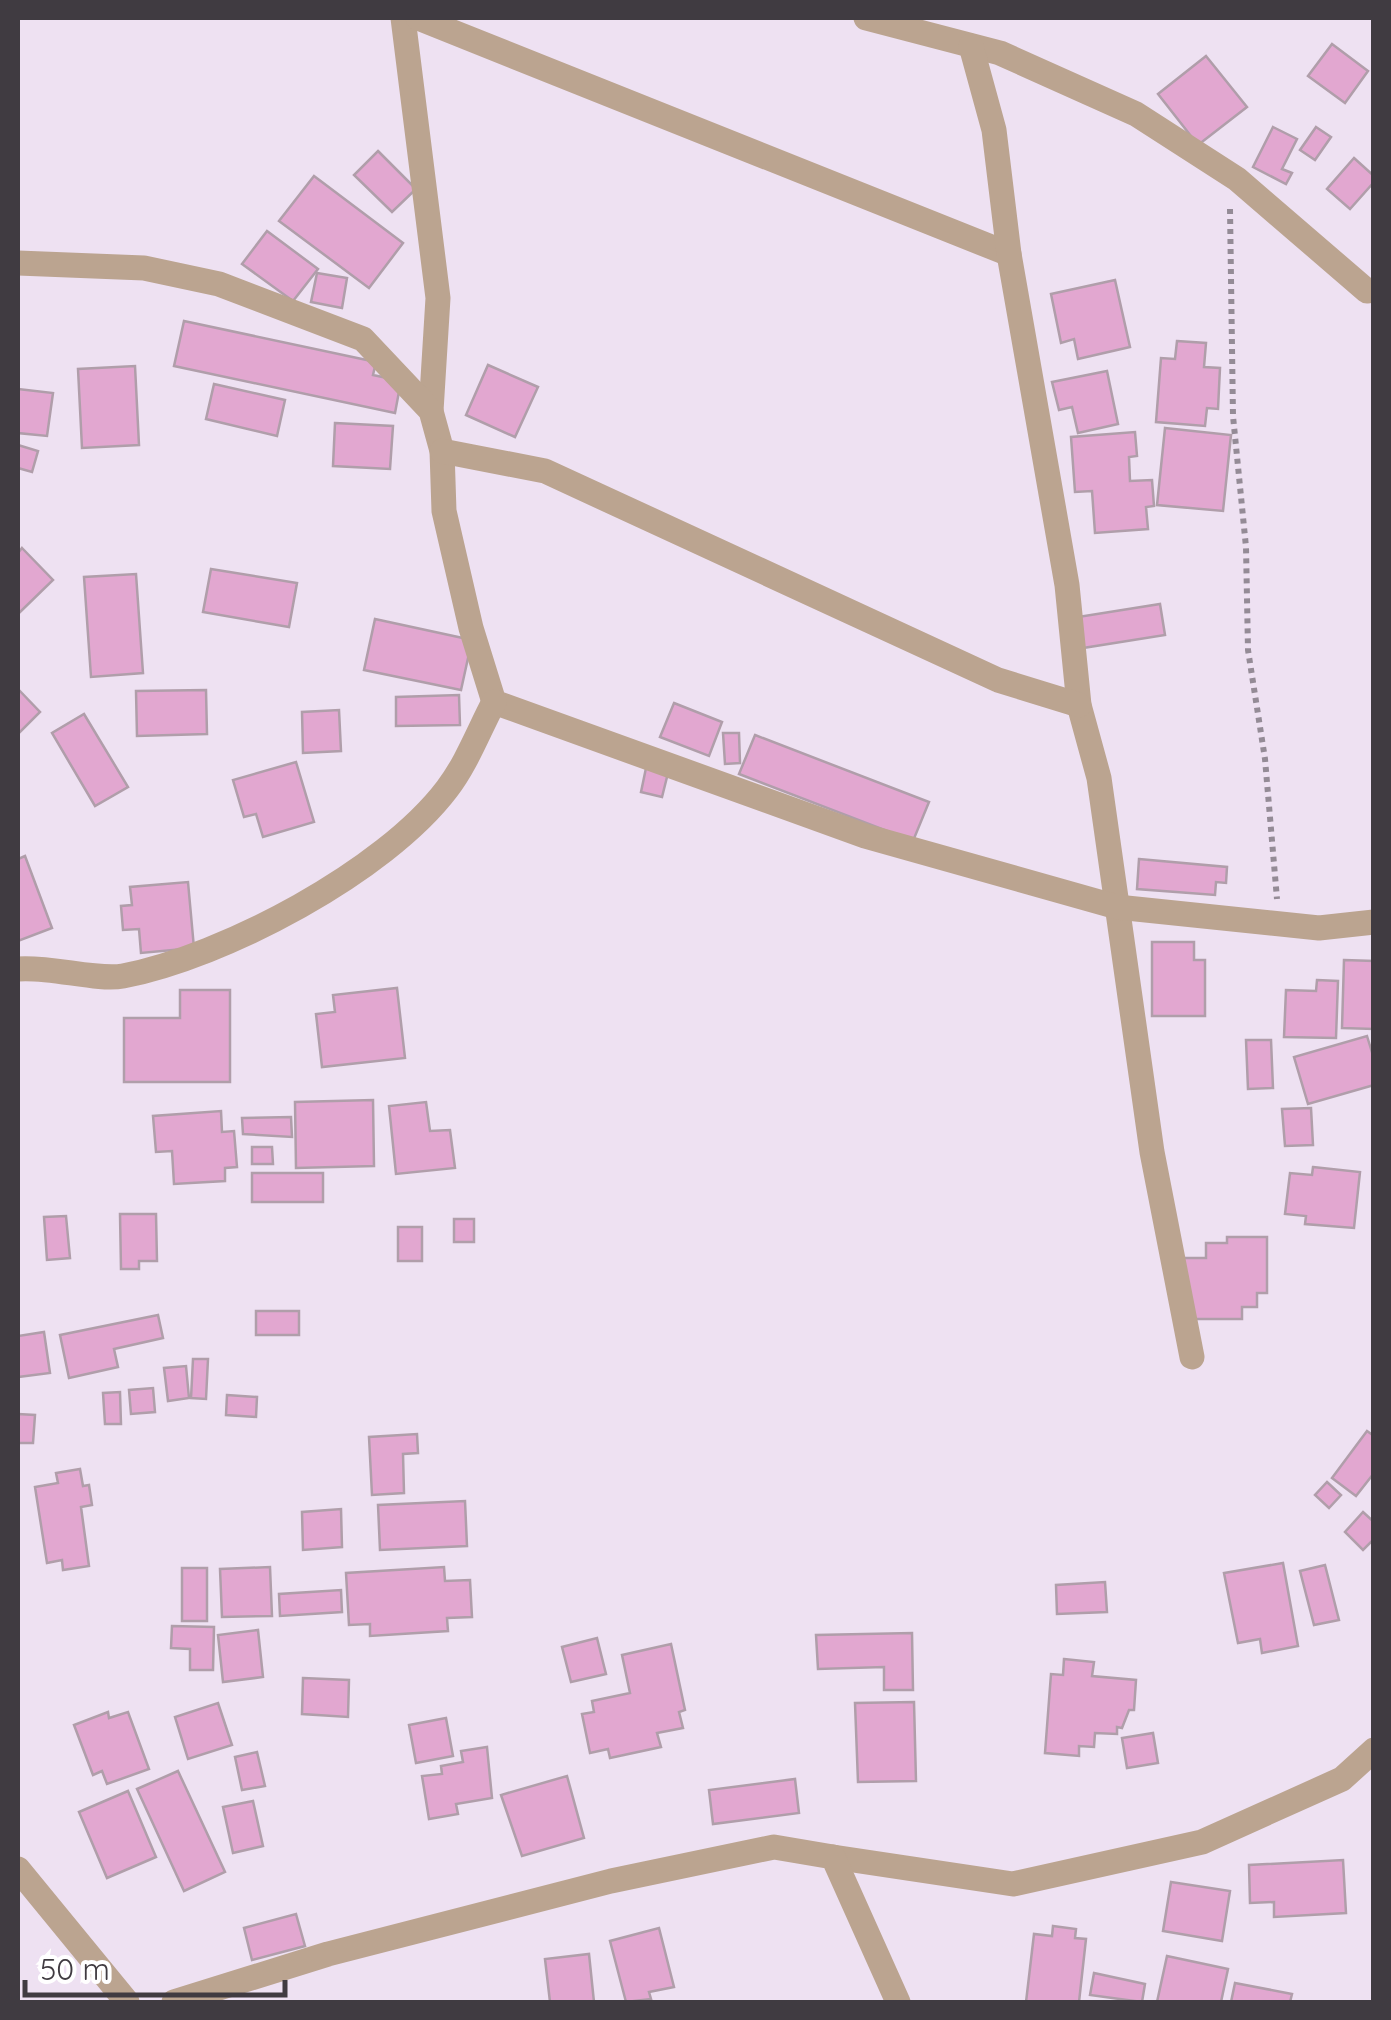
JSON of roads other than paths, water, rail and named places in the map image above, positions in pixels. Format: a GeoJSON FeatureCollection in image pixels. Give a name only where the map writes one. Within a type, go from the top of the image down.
{"type":"FeatureCollection","features":[{"type":"Feature","properties":{"kind":"street"},"geometry":{"type":"LineString","coordinates":[[18,969],[48,966],[118,978],[204,949],[307,903],[354,872],[429,809],[449,787],[494,702],[471,628],[444,510],[442,451],[431,410],[438,298],[403,18]]}},
{"type":"Feature","properties":{"kind":"street"},"geometry":{"type":"LineString","coordinates":[[418,18],[1009,254]]}},
{"type":"Feature","properties":{"kind":"street"},"geometry":{"type":"LineString","coordinates":[[866,18],[1000,53],[1136,114],[1237,178],[1367,290]]}},
{"type":"Feature","properties":{"kind":"street"},"geometry":{"type":"LineString","coordinates":[[971,46],[994,130],[1009,254],[1066,585],[1079,705],[1099,778],[1152,1152],[1192,1356]]}},
{"type":"Feature","properties":{"kind":"street"},"geometry":{"type":"LineString","coordinates":[[18,263],[144,268],[219,284],[363,339],[431,410]]}},
{"type":"Feature","properties":{"kind":"street"},"geometry":{"type":"LineString","coordinates":[[442,451],[545,472],[998,680],[1079,705]]}},
{"type":"Feature","properties":{"kind":"street"},"geometry":{"type":"LineString","coordinates":[[494,702],[865,836],[1116,908],[1279,920],[1319,928],[1374,922]]}},
{"type":"Feature","properties":{"kind":"street"},"geometry":{"type":"LineString","coordinates":[[174,2002],[328,1954],[611,1881],[774,1847],[1013,1884],[1202,1842],[1342,1779],[1374,1750]]}},
{"type":"Feature","properties":{"kind":"street"},"geometry":{"type":"LineString","coordinates":[[833,1858],[898,2002]]}},
{"type":"Feature","properties":{"kind":"street"},"geometry":{"type":"LineString","coordinates":[[18,1870],[126,2002]]}}]}
